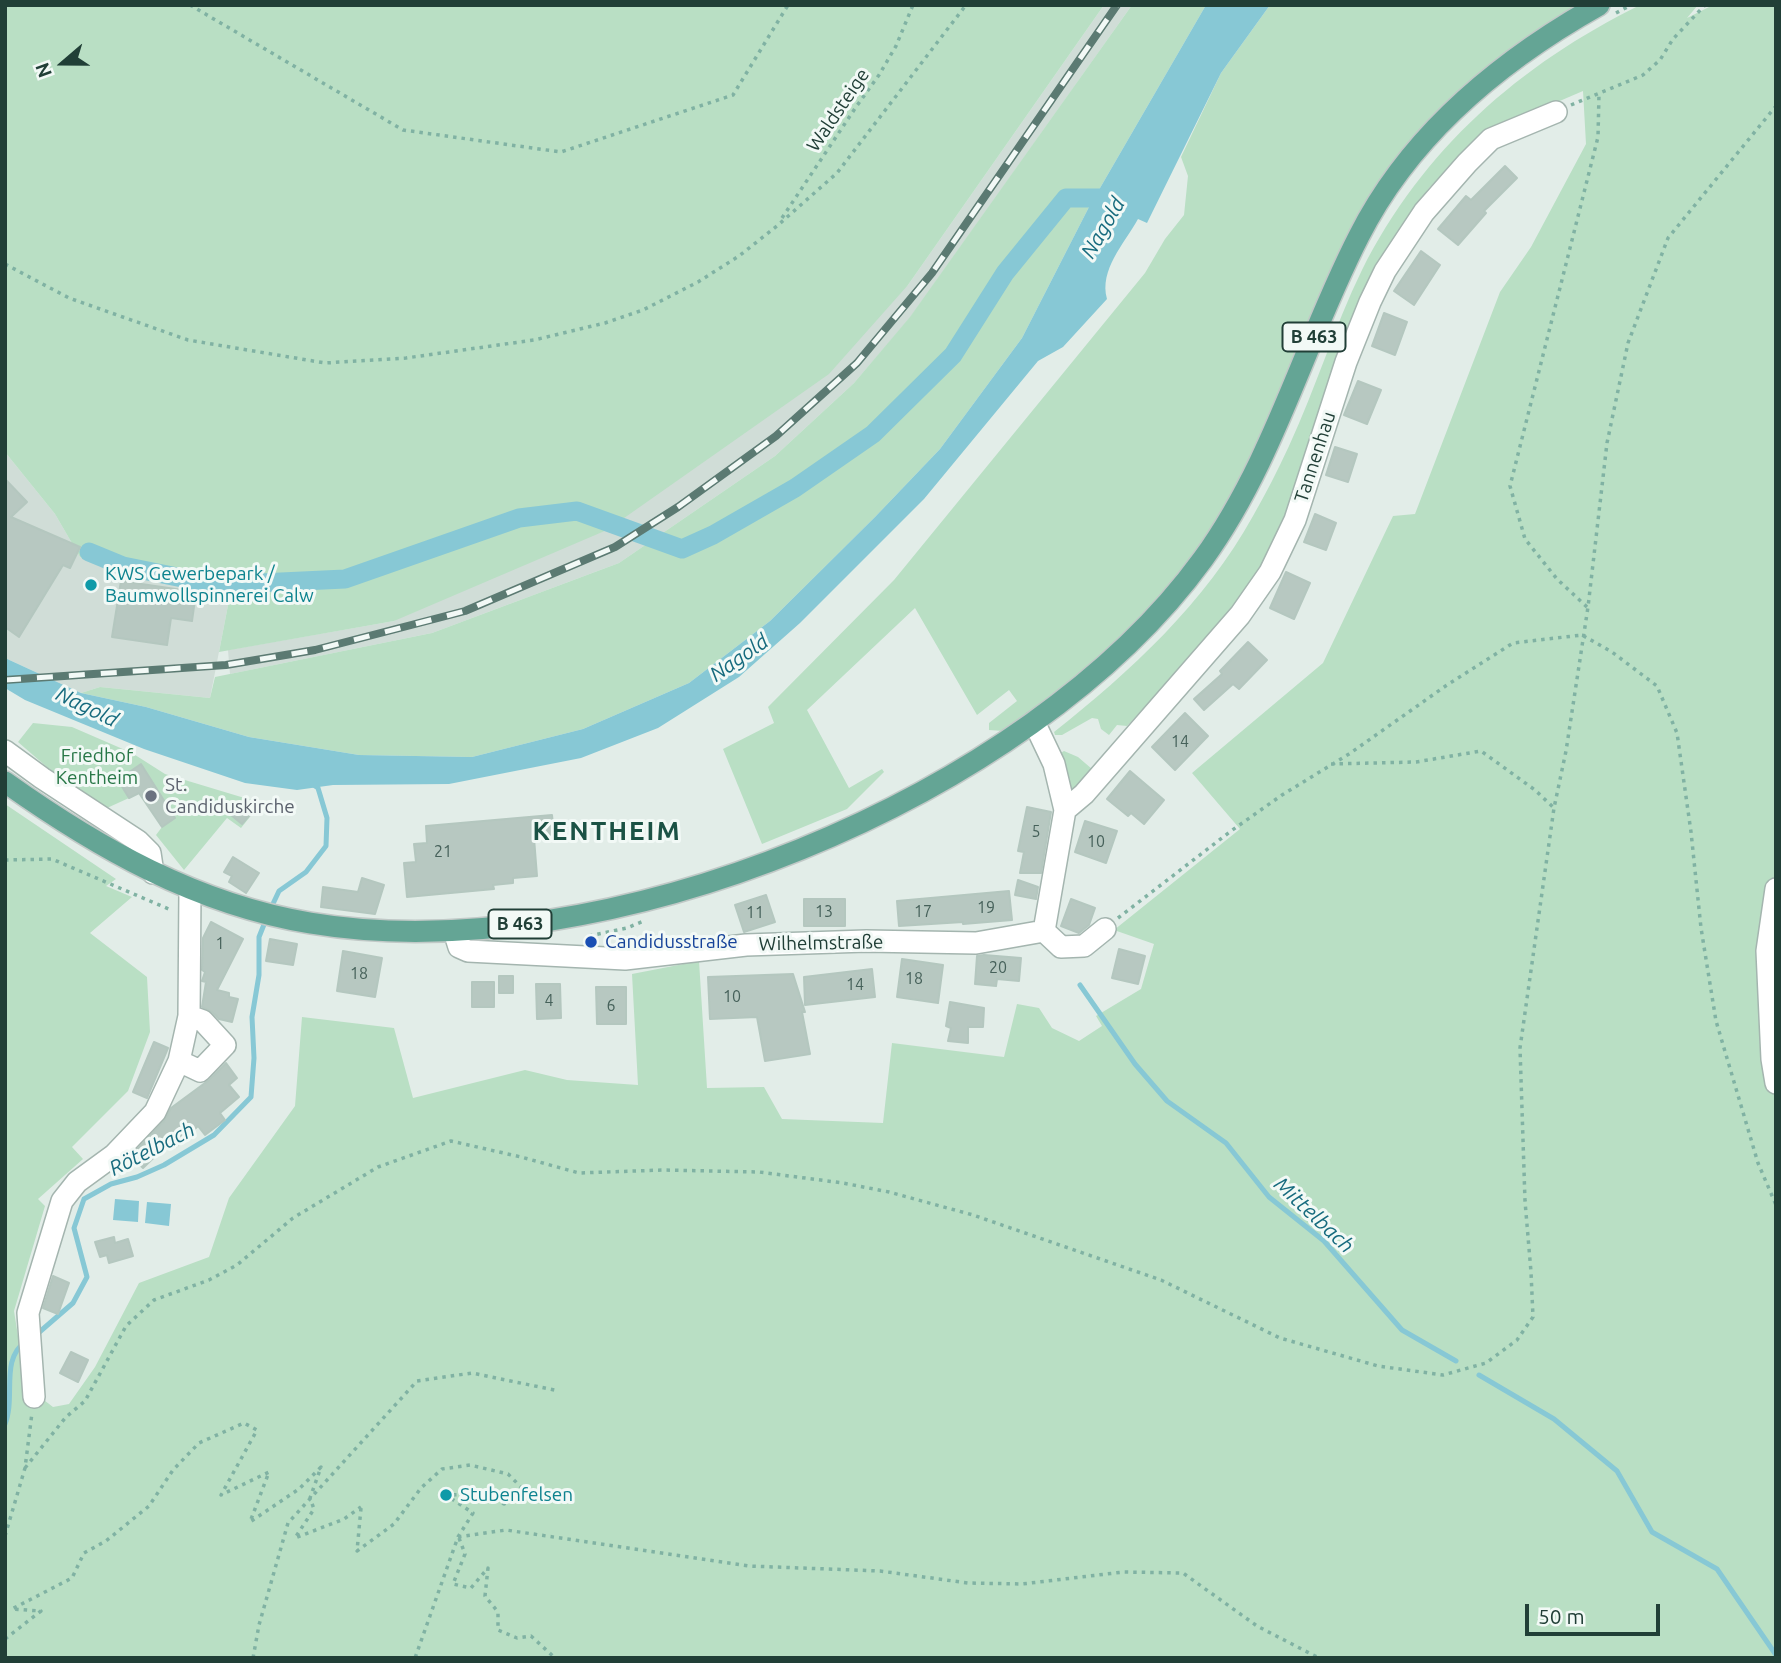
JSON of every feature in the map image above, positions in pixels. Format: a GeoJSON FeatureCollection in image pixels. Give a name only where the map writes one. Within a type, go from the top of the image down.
{"type":"FeatureCollection","features":[{"type":"Feature","properties":{"kind":"main road","name":"B 463"},"geometry":{"type":"LineString","coordinates":[[5,782],[81,833],[153,873],[190,889],[250,910],[280,917],[379,931],[454,930],[524,924],[587,914],[672,894],[754,867],[817,842],[925,791],[1034,722],[1131,642],[1169,601],[1232,516],[1263,458],[1356,242],[1394,180],[1424,142],[1497,71],[1531,46],[1605,10]]}},
{"type":"Feature","properties":{"kind":"street","name":"Tannenhau"},"geometry":{"type":"LineString","coordinates":[[1065,810],[1084,794],[1231,625],[1270,572],[1295,520],[1346,362],[1370,302],[1385,271],[1424,212],[1491,139],[1556,111]]}},
{"type":"Feature","properties":{"kind":"street"},"geometry":{"type":"LineString","coordinates":[[1034,722],[1054,764],[1065,810],[1044,931],[1062,947],[1084,946],[1105,929]]}},
{"type":"Feature","properties":{"kind":"street"},"geometry":{"type":"LineString","coordinates":[[5,751],[138,841],[150,853],[153,873]]}},
{"type":"Feature","properties":{"kind":"street"},"geometry":{"type":"LineString","coordinates":[[34,1397],[28,1313],[62,1201],[77,1182],[114,1155],[155,1112],[179,1061],[189,1016],[190,889]]}},
{"type":"Feature","properties":{"kind":"street"},"geometry":{"type":"LineString","coordinates":[[1776,889],[1767,951],[1776,1083]]}},
{"type":"Feature","properties":{"kind":"street","name":"Wilhelmstraße"},"geometry":{"type":"LineString","coordinates":[[454,930],[459,947],[468,951],[625,959],[746,945],[866,941],[976,943],[1044,931]]}},
{"type":"Feature","properties":{"kind":"street"},"geometry":{"type":"LineString","coordinates":[[179,1061],[200,1071],[225,1045],[203,1021],[189,1016]]}},
{"type":"Feature","properties":{"kind":"path"},"geometry":{"type":"LineString","coordinates":[[190,5],[403,130],[561,152],[733,95],[789,5]]}},
{"type":"Feature","properties":{"kind":"path","name":"Waldsteige"},"geometry":{"type":"LineString","coordinates":[[777,226],[880,75],[896,46],[913,5]]}},
{"type":"Feature","properties":{"kind":"path"},"geometry":{"type":"LineString","coordinates":[[5,264],[69,298],[188,340],[324,363],[406,358],[534,340],[605,323],[643,310],[698,282],[739,256],[837,173],[965,5]]}},
{"type":"Feature","properties":{"kind":"path"},"geometry":{"type":"LineString","coordinates":[[1605,10],[1631,5]]}},
{"type":"Feature","properties":{"kind":"path"},"geometry":{"type":"LineString","coordinates":[[1556,111],[1643,75],[1660,60],[1673,39],[1705,5]]}},
{"type":"Feature","properties":{"kind":"path"},"geometry":{"type":"LineString","coordinates":[[1588,607],[1557,579],[1525,539],[1510,486],[1598,137],[1599,93]]}},
{"type":"Feature","properties":{"kind":"path"},"geometry":{"type":"LineString","coordinates":[[25,1468],[66,1417],[85,1401],[126,1326],[154,1300],[209,1280],[237,1265],[293,1218],[379,1167],[451,1141],[522,1157],[579,1174],[663,1170],[759,1172],[889,1192],[973,1214],[1161,1280],[1280,1338],[1377,1366],[1443,1375],[1486,1363],[1517,1340],[1533,1317],[1525,1201],[1520,1048],[1554,808],[1566,751],[1588,607],[1607,443],[1628,343],[1668,238],[1776,106]]}},
{"type":"Feature","properties":{"kind":"path"},"geometry":{"type":"LineString","coordinates":[[1105,929],[1231,831],[1513,643],[1582,635],[1612,652],[1657,685],[1677,733],[1701,928],[1716,1021],[1758,1163],[1776,1205]]}},
{"type":"Feature","properties":{"kind":"path"},"geometry":{"type":"LineString","coordinates":[[1329,764],[1416,762],[1480,751],[1535,790],[1554,808]]}},
{"type":"Feature","properties":{"kind":"path"},"geometry":{"type":"LineString","coordinates":[[5,859],[52,859],[190,918]]}},
{"type":"Feature","properties":{"kind":"path"},"geometry":{"type":"LineString","coordinates":[[580,938],[627,928],[651,918]]}},
{"type":"Feature","properties":{"kind":"path"},"geometry":{"type":"LineString","coordinates":[[253,1658],[261,1614],[288,1523],[417,1381],[472,1373],[559,1391]]}},
{"type":"Feature","properties":{"kind":"path"},"geometry":{"type":"LineString","coordinates":[[5,1536],[25,1468],[34,1397]]}},
{"type":"Feature","properties":{"kind":"path"},"geometry":{"type":"LineString","coordinates":[[5,1639],[41,1611],[12,1609],[72,1578],[84,1553],[106,1541],[149,1506],[173,1470],[199,1443],[244,1423],[257,1430],[221,1495],[269,1472],[250,1522],[299,1489],[321,1467],[310,1498],[314,1508],[295,1538],[344,1518],[360,1507],[357,1550],[394,1524],[421,1488],[442,1469],[470,1465],[508,1474],[527,1493],[504,1504],[480,1494],[446,1495],[473,1513],[458,1537],[415,1658]]}},
{"type":"Feature","properties":{"kind":"path"},"geometry":{"type":"LineString","coordinates":[[458,1537],[506,1530],[749,1566],[880,1571],[968,1583],[1022,1584],[1123,1572],[1183,1573],[1257,1626],[1319,1658]]}},
{"type":"Feature","properties":{"kind":"path"},"geometry":{"type":"LineString","coordinates":[[458,1537],[465,1554],[453,1584],[471,1588],[488,1568],[485,1596],[498,1612],[498,1630],[517,1638],[531,1636],[555,1658]]}},
{"type":"Feature","properties":{"kind":"shaded area"},"geometry":{"type":"Polygon","coordinates":[[[1104,5],[1132,5],[910,318],[854,383],[775,456],[619,563],[432,633],[230,674],[228,650],[394,621],[908,285],[1104,5]]]}},
{"type":"Feature","properties":{"kind":"shaded area","name":"KWS Gewerbepark / Baumwollspinnerei Calw"},"geometry":{"type":"Polygon","coordinates":[[[5,452],[55,514],[80,557],[125,574],[230,595],[210,698],[100,687],[81,693],[5,658],[5,452]]]}},
{"type":"Feature","properties":{"kind":"green space"},"geometry":{"type":"Polygon","coordinates":[[[5,5],[1104,5],[908,285],[829,374],[607,530],[394,621],[219,652],[230,595],[125,574],[80,557],[55,514],[5,452],[5,5]]]}},
{"type":"Feature","properties":{"kind":"green space"},"geometry":{"type":"Polygon","coordinates":[[[1132,5],[1206,5],[1089,207],[1022,338],[940,449],[875,517],[770,621],[689,683],[583,729],[472,757],[359,755],[249,737],[146,707],[81,693],[100,687],[210,698],[215,677],[432,633],[619,563],[775,456],[854,383],[910,317],[1132,5]]]}},
{"type":"Feature","properties":{"kind":"green space"},"geometry":{"type":"Polygon","coordinates":[[[1270,5],[1580,5],[1543,26],[1487,68],[1418,133],[1356,220],[1261,441],[1224,510],[1183,568],[1146,611],[1102,656],[1004,731],[989,730],[989,723],[1017,701],[1009,690],[977,715],[915,608],[807,710],[849,788],[882,769],[884,772],[847,809],[762,844],[723,749],[774,723],[768,707],[894,580],[1145,273],[1165,239],[1184,215],[1188,176],[1181,157],[1221,73],[1270,5]]]}},
{"type":"Feature","properties":{"kind":"green space"},"geometry":{"type":"Polygon","coordinates":[[[1640,5],[1698,5],[1687,18],[1713,5],[1776,5],[1776,1658],[5,1658],[5,804],[116,879],[106,886],[132,897],[90,933],[147,977],[150,1032],[128,1091],[72,1147],[83,1159],[38,1199],[45,1206],[14,1311],[27,1393],[40,1397],[53,1407],[69,1404],[95,1367],[139,1283],[209,1257],[229,1198],[295,1106],[302,1017],[394,1028],[413,1098],[525,1070],[567,1080],[638,1085],[632,974],[699,961],[707,1088],[764,1087],[782,1119],[883,1123],[892,1043],[1004,1057],[1017,1004],[1039,1008],[1052,1028],[1079,1041],[1102,1026],[1096,1016],[1141,989],[1154,944],[1114,930],[1240,829],[1192,773],[1323,663],[1393,516],[1415,514],[1500,292],[1531,247],[1586,144],[1583,91],[1492,130],[1466,150],[1429,188],[1400,230],[1281,531],[1260,576],[1235,610],[1127,726],[1117,725],[1109,735],[1101,729],[1098,719],[1092,718],[1062,735],[1055,735],[1054,732],[1110,685],[1164,634],[1189,607],[1234,548],[1263,499],[1289,446],[1362,270],[1386,226],[1414,186],[1478,115],[1515,83],[1554,55],[1640,5]]]}},
{"type":"Feature","properties":{"kind":"green space","name":"Friedhof Kentheim"},"geometry":{"type":"Polygon","coordinates":[[[33,723],[72,727],[132,753],[165,774],[261,803],[241,828],[227,818],[184,870],[156,835],[174,817],[141,765],[125,775],[128,781],[121,785],[129,798],[107,808],[48,768],[18,742],[33,723]]]}},
{"type":"Feature","properties":{"kind":"green space"},"geometry":{"type":"Polygon","coordinates":[[[1064,751],[1078,757],[1092,769],[1076,792],[1068,788],[1059,754],[1064,751]]]}},
{"type":"Feature","properties":{"kind":"water","name":"Nagold"},"geometry":{"type":"Polygon","coordinates":[[[1206,5],[1270,5],[1221,73],[1147,223],[1138,219],[1114,258],[1106,278],[1107,299],[1063,347],[1038,361],[924,499],[800,623],[739,677],[658,728],[581,758],[449,784],[333,785],[297,790],[245,783],[144,749],[25,700],[5,688],[5,658],[81,693],[146,707],[249,737],[359,755],[472,757],[583,729],[689,683],[770,621],[940,449],[1022,338],[1089,207],[1206,5]]]}},
{"type":"Feature","properties":{"kind":"water"},"geometry":{"type":"Polygon","coordinates":[[[115,1199],[139,1201],[138,1222],[113,1220],[115,1199]]]}},
{"type":"Feature","properties":{"kind":"water"},"geometry":{"type":"Polygon","coordinates":[[[147,1202],[171,1204],[169,1226],[145,1223],[147,1202]]]}},
{"type":"Feature","properties":{"kind":"building"},"geometry":{"type":"Polygon","coordinates":[[[1505,166],[1517,178],[1484,211],[1486,213],[1458,245],[1438,229],[1466,196],[1471,200],[1505,166]]]}},
{"type":"Feature","properties":{"kind":"building"},"geometry":{"type":"Polygon","coordinates":[[[1421,251],[1440,265],[1414,305],[1394,291],[1421,251]]]}},
{"type":"Feature","properties":{"kind":"building"},"geometry":{"type":"Polygon","coordinates":[[[1384,313],[1407,322],[1395,355],[1372,346],[1384,313]]]}},
{"type":"Feature","properties":{"kind":"building"},"geometry":{"type":"Polygon","coordinates":[[[1358,381],[1381,390],[1367,424],[1344,415],[1358,381]]]}},
{"type":"Feature","properties":{"kind":"building"},"geometry":{"type":"Polygon","coordinates":[[[1335,447],[1357,454],[1348,482],[1326,475],[1335,447]]]}},
{"type":"Feature","properties":{"kind":"building"},"geometry":{"type":"Polygon","coordinates":[[[5,479],[27,502],[11,517],[80,547],[70,568],[63,565],[19,637],[5,627],[5,479]]]}},
{"type":"Feature","properties":{"kind":"building"},"geometry":{"type":"Polygon","coordinates":[[[1315,514],[1336,523],[1326,550],[1304,542],[1315,514]]]}},
{"type":"Feature","properties":{"kind":"building"},"geometry":{"type":"Polygon","coordinates":[[[1286,572],[1310,583],[1294,619],[1270,608],[1286,572]]]}},
{"type":"Feature","properties":{"kind":"building"},"geometry":{"type":"Polygon","coordinates":[[[121,581],[196,592],[192,621],[171,618],[167,645],[112,637],[121,581]]]}},
{"type":"Feature","properties":{"kind":"building"},"geometry":{"type":"Polygon","coordinates":[[[1248,642],[1267,660],[1239,689],[1233,684],[1204,710],[1194,699],[1222,674],[1220,671],[1248,642]]]}},
{"type":"Feature","properties":{"kind":"building"},"geometry":{"type":"Polygon","coordinates":[[[1185,713],[1208,736],[1175,770],[1152,747],[1185,713]]]}},
{"type":"Feature","properties":{"kind":"building","name":"St. Candiduskirche"},"geometry":{"type":"Polygon","coordinates":[[[141,764],[175,818],[162,827],[139,793],[129,798],[121,785],[128,781],[125,775],[141,764]]]}},
{"type":"Feature","properties":{"kind":"building"},"geometry":{"type":"Polygon","coordinates":[[[1130,771],[1164,800],[1144,824],[1131,813],[1128,816],[1107,799],[1130,771]]]}},
{"type":"Feature","properties":{"kind":"building"},"geometry":{"type":"Polygon","coordinates":[[[243,801],[254,810],[242,824],[231,815],[243,801]]]}},
{"type":"Feature","properties":{"kind":"building"},"geometry":{"type":"Polygon","coordinates":[[[1027,807],[1051,812],[1041,873],[1020,873],[1024,852],[1018,851],[1027,807]]]}},
{"type":"Feature","properties":{"kind":"building"},"geometry":{"type":"Polygon","coordinates":[[[552,815],[554,834],[534,838],[537,876],[513,878],[513,883],[493,885],[494,889],[407,897],[404,863],[416,862],[414,844],[427,843],[426,826],[552,815]]]}},
{"type":"Feature","properties":{"kind":"building"},"geometry":{"type":"Polygon","coordinates":[[[1085,821],[1117,831],[1106,863],[1075,852],[1085,821]]]}},
{"type":"Feature","properties":{"kind":"building"},"geometry":{"type":"Polygon","coordinates":[[[233,857],[259,873],[246,893],[229,882],[232,876],[224,872],[233,857]]]}},
{"type":"Feature","properties":{"kind":"building"},"geometry":{"type":"Polygon","coordinates":[[[362,878],[384,885],[375,914],[321,907],[323,887],[358,892],[362,878]]]}},
{"type":"Feature","properties":{"kind":"building"},"geometry":{"type":"Polygon","coordinates":[[[1018,880],[1038,887],[1036,899],[1015,895],[1018,880]]]}},
{"type":"Feature","properties":{"kind":"building"},"geometry":{"type":"Polygon","coordinates":[[[1009,891],[1012,920],[899,926],[897,901],[1009,891]]]}},
{"type":"Feature","properties":{"kind":"building"},"geometry":{"type":"Polygon","coordinates":[[[766,895],[775,922],[744,932],[735,905],[766,895]]]}},
{"type":"Feature","properties":{"kind":"building"},"geometry":{"type":"Polygon","coordinates":[[[804,899],[845,899],[845,926],[804,926],[804,899]]]}},
{"type":"Feature","properties":{"kind":"building"},"geometry":{"type":"Polygon","coordinates":[[[1071,899],[1095,908],[1089,925],[1079,933],[1061,926],[1071,899]]]}},
{"type":"Feature","properties":{"kind":"building"},"geometry":{"type":"Polygon","coordinates":[[[211,922],[243,939],[217,990],[238,999],[232,1022],[219,1019],[202,1007],[206,982],[202,981],[205,972],[202,970],[203,938],[211,922]]]}},
{"type":"Feature","properties":{"kind":"building"},"geometry":{"type":"Polygon","coordinates":[[[270,939],[297,944],[293,965],[266,961],[270,939]]]}},
{"type":"Feature","properties":{"kind":"building"},"geometry":{"type":"Polygon","coordinates":[[[1119,949],[1145,956],[1138,984],[1112,978],[1119,949]]]}},
{"type":"Feature","properties":{"kind":"building"},"geometry":{"type":"Polygon","coordinates":[[[343,951],[382,958],[375,997],[337,991],[343,951]]]}},
{"type":"Feature","properties":{"kind":"building"},"geometry":{"type":"Polygon","coordinates":[[[977,956],[1021,958],[1019,981],[997,979],[996,986],[975,984],[977,956]]]}},
{"type":"Feature","properties":{"kind":"building"},"geometry":{"type":"Polygon","coordinates":[[[902,959],[943,965],[938,1003],[897,997],[902,959]]]}},
{"type":"Feature","properties":{"kind":"building"},"geometry":{"type":"Polygon","coordinates":[[[872,969],[875,997],[805,1005],[804,977],[872,969]]]}},
{"type":"Feature","properties":{"kind":"building"},"geometry":{"type":"Polygon","coordinates":[[[793,974],[805,1012],[802,1012],[810,1054],[765,1061],[757,1017],[710,1019],[708,977],[793,974]]]}},
{"type":"Feature","properties":{"kind":"building"},"geometry":{"type":"Polygon","coordinates":[[[499,976],[513,976],[513,993],[499,993],[499,976]]]}},
{"type":"Feature","properties":{"kind":"building"},"geometry":{"type":"Polygon","coordinates":[[[472,982],[494,982],[494,1007],[472,1007],[472,982]]]}},
{"type":"Feature","properties":{"kind":"building"},"geometry":{"type":"Polygon","coordinates":[[[536,984],[560,984],[561,1018],[537,1019],[536,984]]]}},
{"type":"Feature","properties":{"kind":"building"},"geometry":{"type":"Polygon","coordinates":[[[596,987],[626,987],[626,1024],[597,1024],[596,987]]]}},
{"type":"Feature","properties":{"kind":"building"},"geometry":{"type":"Polygon","coordinates":[[[950,1002],[984,1008],[983,1027],[968,1027],[968,1043],[948,1041],[951,1028],[946,1026],[950,1002]]]}},
{"type":"Feature","properties":{"kind":"building"},"geometry":{"type":"Polygon","coordinates":[[[154,1042],[168,1048],[147,1098],[133,1092],[154,1042]]]}},
{"type":"Feature","properties":{"kind":"building"},"geometry":{"type":"Polygon","coordinates":[[[226,1063],[237,1078],[229,1085],[239,1097],[220,1113],[225,1120],[205,1135],[198,1126],[176,1147],[171,1141],[143,1168],[131,1156],[164,1121],[171,1108],[209,1080],[226,1063]]]}},
{"type":"Feature","properties":{"kind":"building"},"geometry":{"type":"Polygon","coordinates":[[[114,1237],[115,1243],[128,1239],[133,1256],[109,1263],[107,1255],[100,1257],[95,1242],[114,1237]]]}},
{"type":"Feature","properties":{"kind":"building"},"geometry":{"type":"Polygon","coordinates":[[[53,1276],[69,1283],[58,1314],[43,1308],[53,1276]]]}},
{"type":"Feature","properties":{"kind":"building"},"geometry":{"type":"Polygon","coordinates":[[[71,1352],[88,1360],[78,1382],[60,1373],[71,1352]]]}},
{"type":"Feature","properties":{"kind":"waterway","name":"Nagold"},"geometry":{"type":"LineString","coordinates":[[89,552],[123,566],[217,585],[345,579],[519,518],[577,511],[682,549],[713,535],[795,488],[873,434],[953,355],[1005,273],[1066,198],[1118,198]]}},
{"type":"Feature","properties":{"kind":"waterway","name":"Rötelbach"},"geometry":{"type":"LineString","coordinates":[[271,908],[279,891],[306,872],[326,846],[327,818],[318,788],[312,784]]}},
{"type":"Feature","properties":{"kind":"waterway","name":"Rötelbach"},"geometry":{"type":"LineString","coordinates":[[36,1335],[73,1303],[87,1277],[74,1228],[84,1199],[111,1184],[137,1177],[164,1165],[214,1135],[251,1097],[254,1058],[252,1017],[259,975],[259,937],[267,917]]}},
{"type":"Feature","properties":{"kind":"waterway","name":"Mittelbach"},"geometry":{"type":"LineString","coordinates":[[1080,985],[1135,1064],[1167,1101],[1226,1143],[1269,1197],[1324,1241],[1402,1330],[1456,1361]]}},
{"type":"Feature","properties":{"kind":"waterway","name":"Rötelbach"},"geometry":{"type":"LineString","coordinates":[[5,1424],[13,1359],[25,1342]]}},
{"type":"Feature","properties":{"kind":"waterway","name":"Mittelbach"},"geometry":{"type":"LineString","coordinates":[[1479,1375],[1554,1419],[1617,1471],[1652,1532],[1717,1569],[1776,1655]]}},
{"type":"Feature","properties":{"kind":"railway"},"geometry":{"type":"LineString","coordinates":[[5,680],[226,665],[315,650],[465,611],[615,547],[678,507],[776,436],[857,363],[932,273],[1117,5]]}},
{"type":"Feature","properties":{"kind":"place","name":"KWS Gewerbepark / Baumwollspinnerei Calw"},"geometry":{"type":"Point","coordinates":[91,585]}},
{"type":"Feature","properties":{"kind":"place","name":"St. Candiduskirche"},"geometry":{"type":"Point","coordinates":[151,796]}},
{"type":"Feature","properties":{"kind":"place","name":"Candidusstraße"},"geometry":{"type":"Point","coordinates":[591,942]}},
{"type":"Feature","properties":{"kind":"place","name":"Stubenfelsen"},"geometry":{"type":"Point","coordinates":[446,1495]}},
{"type":"Feature","properties":{"kind":"district","name":"KENTHEIM"},"geometry":{"type":"Point","coordinates":[607,831]}}]}
